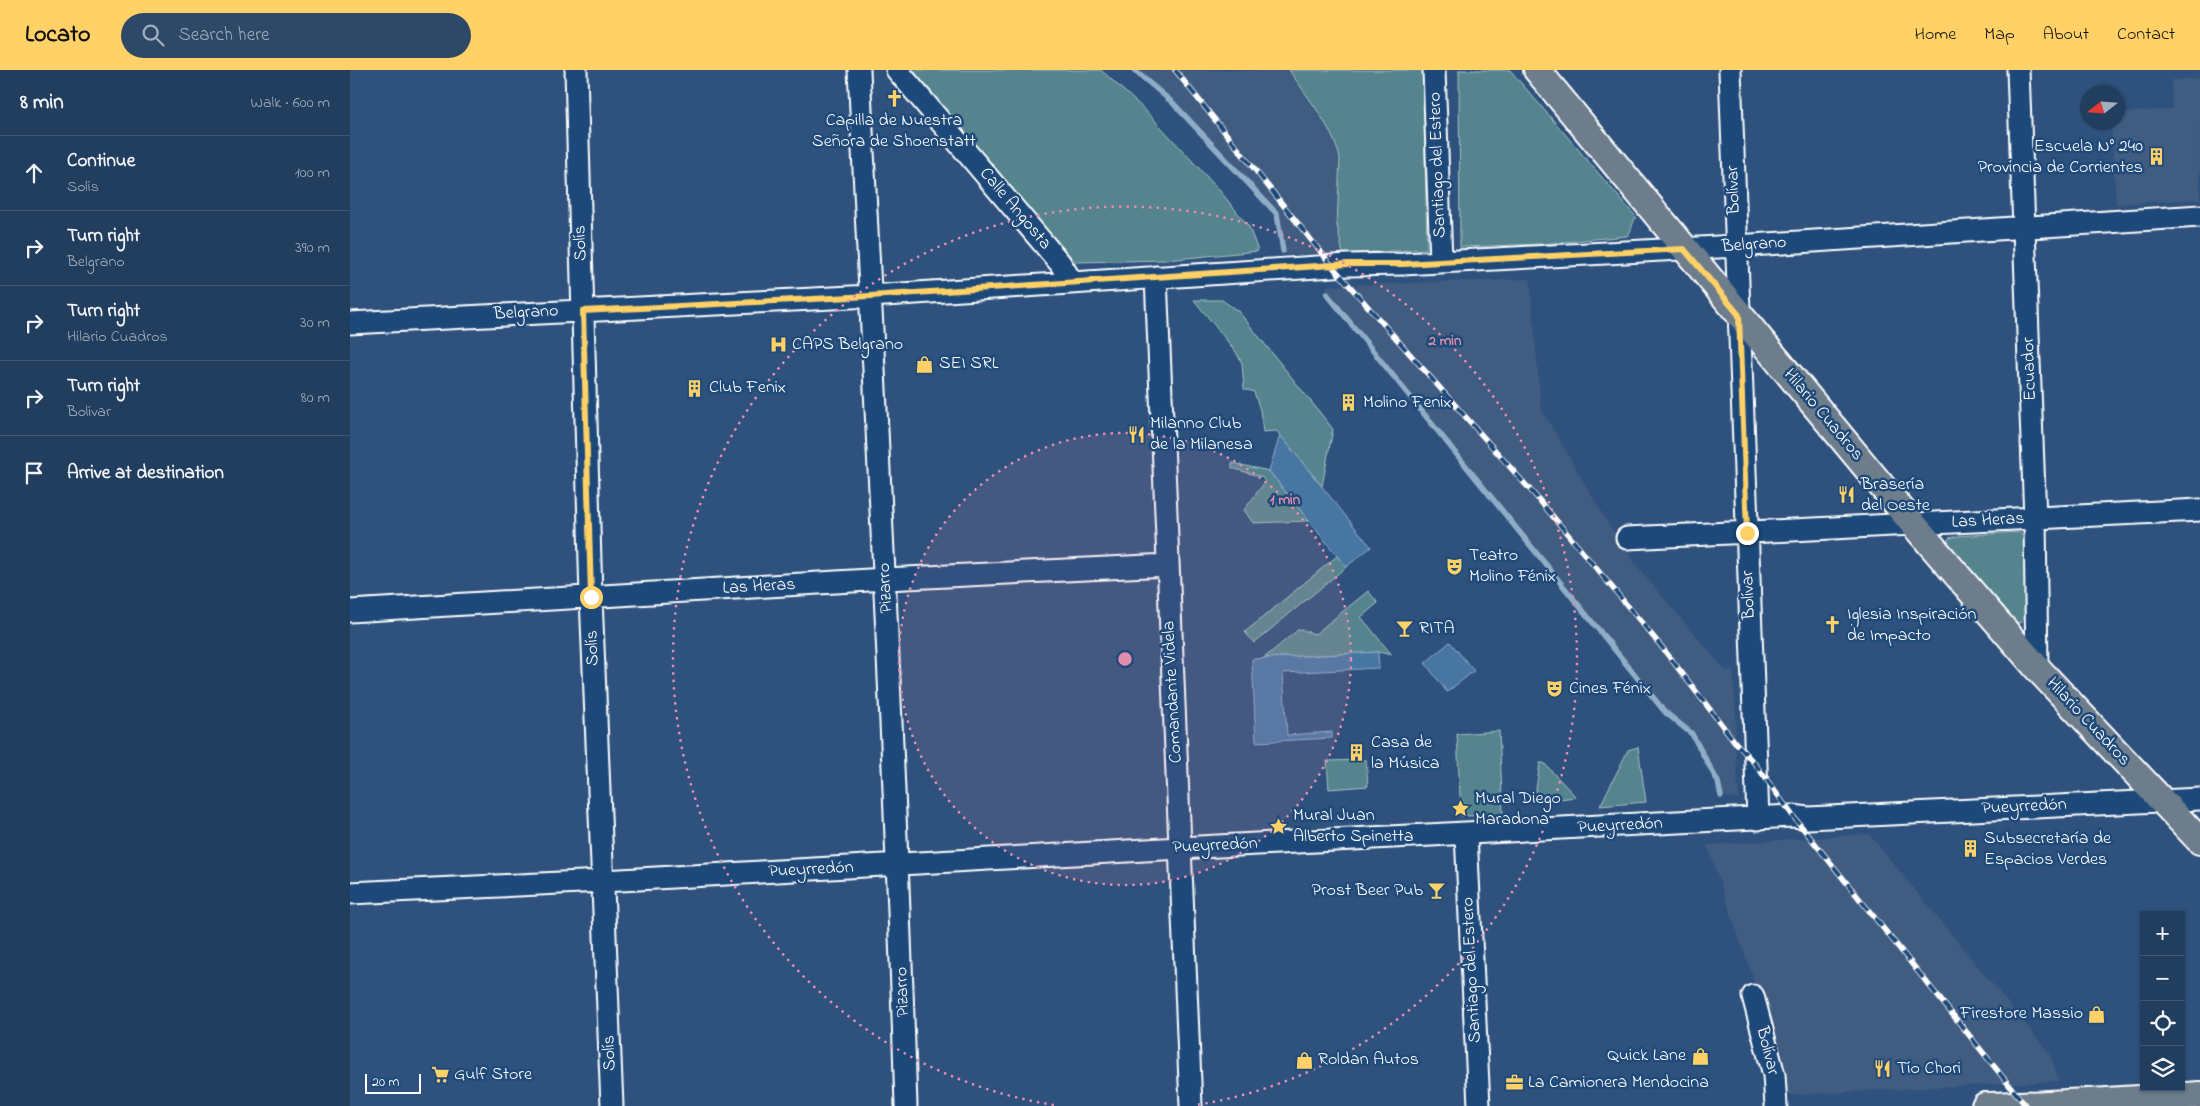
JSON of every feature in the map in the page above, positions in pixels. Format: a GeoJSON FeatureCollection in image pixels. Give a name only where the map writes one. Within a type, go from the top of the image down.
{"type":"FeatureCollection","features":[{"type":"Feature","properties":{"kind":"main road","name":"Hilario Cuadros"},"geometry":{"type":"LineString","coordinates":[[1537,70],[1914,525],[2037,668],[2200,841]]}},
{"type":"Feature","properties":{"kind":"main road"},"geometry":{"type":"LineString","coordinates":[[1985,1106],[2024,1104],[2068,1105],[2200,1095]]}},
{"type":"Feature","properties":{"kind":"street","name":"Solís"},"geometry":{"type":"LineString","coordinates":[[576,70],[591,597],[612,1106]]}},
{"type":"Feature","properties":{"kind":"street","name":"Pizarro"},"geometry":{"type":"LineString","coordinates":[[859,70],[899,865],[906,1106]]}},
{"type":"Feature","properties":{"kind":"street","name":"Calle Angosta"},"geometry":{"type":"LineString","coordinates":[[897,70],[1060,263],[1072,282]]}},
{"type":"Feature","properties":{"kind":"street","name":"Santiago del Estero"},"geometry":{"type":"LineString","coordinates":[[1434,70],[1441,261]]}},
{"type":"Feature","properties":{"kind":"street","name":"Bolívar"},"geometry":{"type":"LineString","coordinates":[[1730,70],[1758,819]]}},
{"type":"Feature","properties":{"kind":"street","name":"Ecuador"},"geometry":{"type":"LineString","coordinates":[[2018,70],[2035,519],[2037,668]]}},
{"type":"Feature","properties":{"kind":"street","name":"Belgrano"},"geometry":{"type":"LineString","coordinates":[[350,322],[870,296],[1348,264],[1684,249],[2200,216]]}},
{"type":"Feature","properties":{"kind":"street","name":"Comandante Videla"},"geometry":{"type":"LineString","coordinates":[[1156,277],[1191,1106]]}},
{"type":"Feature","properties":{"kind":"street","name":"Las Heras"},"geometry":{"type":"LineString","coordinates":[[1627,538],[2200,510]]}},
{"type":"Feature","properties":{"kind":"street","name":"Las Heras"},"geometry":{"type":"LineString","coordinates":[[350,611],[886,579],[1168,565]]}},
{"type":"Feature","properties":{"kind":"street","name":"Pueyrredón"},"geometry":{"type":"LineString","coordinates":[[350,893],[899,865],[1180,848],[2200,799]]}},
{"type":"Feature","properties":{"kind":"street","name":"Santiago del Estero"},"geometry":{"type":"LineString","coordinates":[[1466,834],[1479,1106]]}},
{"type":"Feature","properties":{"kind":"street","name":"Bolívar"},"geometry":{"type":"LineString","coordinates":[[1753,996],[1774,1075],[1776,1106]]}},
{"type":"Feature","properties":{"kind":"shaded area"},"geometry":{"type":"Polygon","coordinates":[[[1135,70],[1289,70],[1331,134],[1338,150],[1340,177],[1337,225],[1343,254],[1287,255],[1283,251],[1277,214],[1173,103],[1135,70]]]}},
{"type":"Feature","properties":{"kind":"shaded area","name":"Escuela N° 240 Provincia de Corrientes"},"geometry":{"type":"Polygon","coordinates":[[[2200,78],[2200,199],[2116,204],[2111,130],[2125,130],[2125,112],[2172,109],[2171,80],[2200,78]]]}},
{"type":"Feature","properties":{"kind":"shaded area"},"geometry":{"type":"Polygon","coordinates":[[[1530,279],[1541,408],[1607,522],[1639,569],[1726,671],[1733,671],[1739,799],[1721,796],[1718,782],[1692,734],[1665,712],[1327,294],[1326,286],[1530,279]]]}},
{"type":"Feature","properties":{"kind":"shaded area"},"geometry":{"type":"Polygon","coordinates":[[[1280,435],[1371,547],[1346,567],[1269,471],[1280,435]]]}},
{"type":"Feature","properties":{"kind":"shaded area"},"geometry":{"type":"Polygon","coordinates":[[[1450,642],[1474,671],[1447,692],[1425,663],[1450,642]]]}},
{"type":"Feature","properties":{"kind":"shaded area"},"geometry":{"type":"Polygon","coordinates":[[[1378,652],[1379,668],[1283,673],[1287,735],[1332,732],[1332,738],[1256,742],[1252,659],[1378,652]]]}},
{"type":"Feature","properties":{"kind":"shaded area"},"geometry":{"type":"Polygon","coordinates":[[[1869,834],[2050,1054],[2059,1081],[1788,1095],[1766,1015],[1707,845],[1869,834]]]}},
{"type":"Feature","properties":{"kind":"green space"},"geometry":{"type":"Polygon","coordinates":[[[913,70],[1101,70],[1147,112],[1220,191],[1249,227],[1258,251],[1166,260],[1076,262],[1032,213],[913,70]]]}},
{"type":"Feature","properties":{"kind":"green space"},"geometry":{"type":"Polygon","coordinates":[[[1289,70],[1423,70],[1427,249],[1343,254],[1337,225],[1340,158],[1325,123],[1289,70]]]}},
{"type":"Feature","properties":{"kind":"green space"},"geometry":{"type":"Polygon","coordinates":[[[1459,70],[1510,70],[1636,217],[1627,236],[1542,244],[1460,247],[1459,70]]]}},
{"type":"Feature","properties":{"kind":"green space"},"geometry":{"type":"Polygon","coordinates":[[[1194,300],[1222,300],[1239,312],[1333,429],[1322,486],[1277,431],[1263,432],[1260,410],[1254,392],[1244,389],[1242,363],[1236,352],[1194,300]]]}},
{"type":"Feature","properties":{"kind":"green space"},"geometry":{"type":"Polygon","coordinates":[[[1232,463],[1269,471],[1309,521],[1253,523],[1244,510],[1265,482],[1262,477],[1232,468],[1232,463]]]}},
{"type":"Feature","properties":{"kind":"green space"},"geometry":{"type":"Polygon","coordinates":[[[2019,532],[2027,540],[2024,620],[2020,623],[2015,621],[1949,549],[1947,543],[1949,538],[1958,536],[2019,532]]]}},
{"type":"Feature","properties":{"kind":"green space"},"geometry":{"type":"Polygon","coordinates":[[[1337,556],[1346,567],[1254,643],[1245,632],[1337,556]]]}},
{"type":"Feature","properties":{"kind":"green space"},"geometry":{"type":"Polygon","coordinates":[[[1368,591],[1378,603],[1361,617],[1392,655],[1378,652],[1264,658],[1299,629],[1315,634],[1368,591]]]}},
{"type":"Feature","properties":{"kind":"green space"},"geometry":{"type":"Polygon","coordinates":[[[1499,731],[1503,815],[1461,816],[1457,734],[1499,731]]]}},
{"type":"Feature","properties":{"kind":"green space"},"geometry":{"type":"Polygon","coordinates":[[[1638,747],[1646,802],[1600,806],[1628,750],[1638,747]]]}},
{"type":"Feature","properties":{"kind":"green space"},"geometry":{"type":"Polygon","coordinates":[[[1366,760],[1368,786],[1329,789],[1327,761],[1366,760]]]}},
{"type":"Feature","properties":{"kind":"green space"},"geometry":{"type":"Polygon","coordinates":[[[1540,763],[1544,763],[1576,797],[1534,802],[1540,763]]]}},
{"type":"Feature","properties":{"kind":"waterway"},"geometry":{"type":"LineString","coordinates":[[1134,70],[1173,103],[1277,214],[1283,251]]}},
{"type":"Feature","properties":{"kind":"waterway"},"geometry":{"type":"LineString","coordinates":[[1327,294],[1665,712],[1692,734],[1718,782],[1721,796]]}},
{"type":"Feature","properties":{"kind":"railway"},"geometry":{"type":"LineString","coordinates":[[1175,70],[1332,266],[1540,501],[1661,646],[1735,742],[1756,765],[1793,816],[2026,1106]]}},
{"type":"Feature","properties":{"kind":"place","name":"Capilla de Nuestra Señora de Shoenstatt"},"geometry":{"type":"Point","coordinates":[894,98]}},
{"type":"Feature","properties":{"kind":"place","name":"Escuela N° 240 Provincia de Corrientes"},"geometry":{"type":"Point","coordinates":[2157,157]}},
{"type":"Feature","properties":{"kind":"place","name":"CAPS Belgrano"},"geometry":{"type":"Point","coordinates":[778,345]}},
{"type":"Feature","properties":{"kind":"place","name":"SEI SRL"},"geometry":{"type":"Point","coordinates":[925,364]}},
{"type":"Feature","properties":{"kind":"place","name":"Club Fenix"},"geometry":{"type":"Point","coordinates":[695,388]}},
{"type":"Feature","properties":{"kind":"place","name":"Molino Fenix"},"geometry":{"type":"Point","coordinates":[1349,403]}},
{"type":"Feature","properties":{"kind":"place","name":"Milanno Club de la Milanesa"},"geometry":{"type":"Point","coordinates":[1136,434]}},
{"type":"Feature","properties":{"kind":"place","name":"Brasería del Oeste"},"geometry":{"type":"Point","coordinates":[1847,495]}},
{"type":"Feature","properties":{"kind":"place","name":"Teatro Molino Fénix"},"geometry":{"type":"Point","coordinates":[1455,566]}},
{"type":"Feature","properties":{"kind":"place","name":"Iglesia Inspiración de Impacto"},"geometry":{"type":"Point","coordinates":[1833,625]}},
{"type":"Feature","properties":{"kind":"place","name":"RITA"},"geometry":{"type":"Point","coordinates":[1405,629]}},
{"type":"Feature","properties":{"kind":"place","name":"Cines Fénix"},"geometry":{"type":"Point","coordinates":[1555,689]}},
{"type":"Feature","properties":{"kind":"place","name":"Casa de la Música"},"geometry":{"type":"Point","coordinates":[1357,753]}},
{"type":"Feature","properties":{"kind":"place","name":"Mural Diego Maradona"},"geometry":{"type":"Point","coordinates":[1461,809]}},
{"type":"Feature","properties":{"kind":"place","name":"Mural Juan Alberto Spinetta"},"geometry":{"type":"Point","coordinates":[1279,826]}},
{"type":"Feature","properties":{"kind":"place","name":"Subsecretaría de Espacios Verdes"},"geometry":{"type":"Point","coordinates":[1970,849]}},
{"type":"Feature","properties":{"kind":"place","name":"Prost Beer Pub"},"geometry":{"type":"Point","coordinates":[1437,891]}},
{"type":"Feature","properties":{"kind":"place","name":"Firestore Massio"},"geometry":{"type":"Point","coordinates":[2097,1014]}},
{"type":"Feature","properties":{"kind":"place","name":"Quick Lane"},"geometry":{"type":"Point","coordinates":[1700,1056]}},
{"type":"Feature","properties":{"kind":"place","name":"Roldan Autos"},"geometry":{"type":"Point","coordinates":[1304,1060]}},
{"type":"Feature","properties":{"kind":"place","name":"Tío Chori"},"geometry":{"type":"Point","coordinates":[1883,1069]}},
{"type":"Feature","properties":{"kind":"place","name":"Gulf Store"},"geometry":{"type":"Point","coordinates":[440,1075]}},
{"type":"Feature","properties":{"kind":"place","name":"La Camionera Mendocina"},"geometry":{"type":"Point","coordinates":[1514,1083]}},
{"type":"Feature","properties":{"kind":"route"},"geometry":{"type":"LineString","coordinates":[[591,597],[583,311],[870,296],[1348,264],[1403,264],[1466,259],[1684,249],[1739,315],[1747,533]]}}]}
